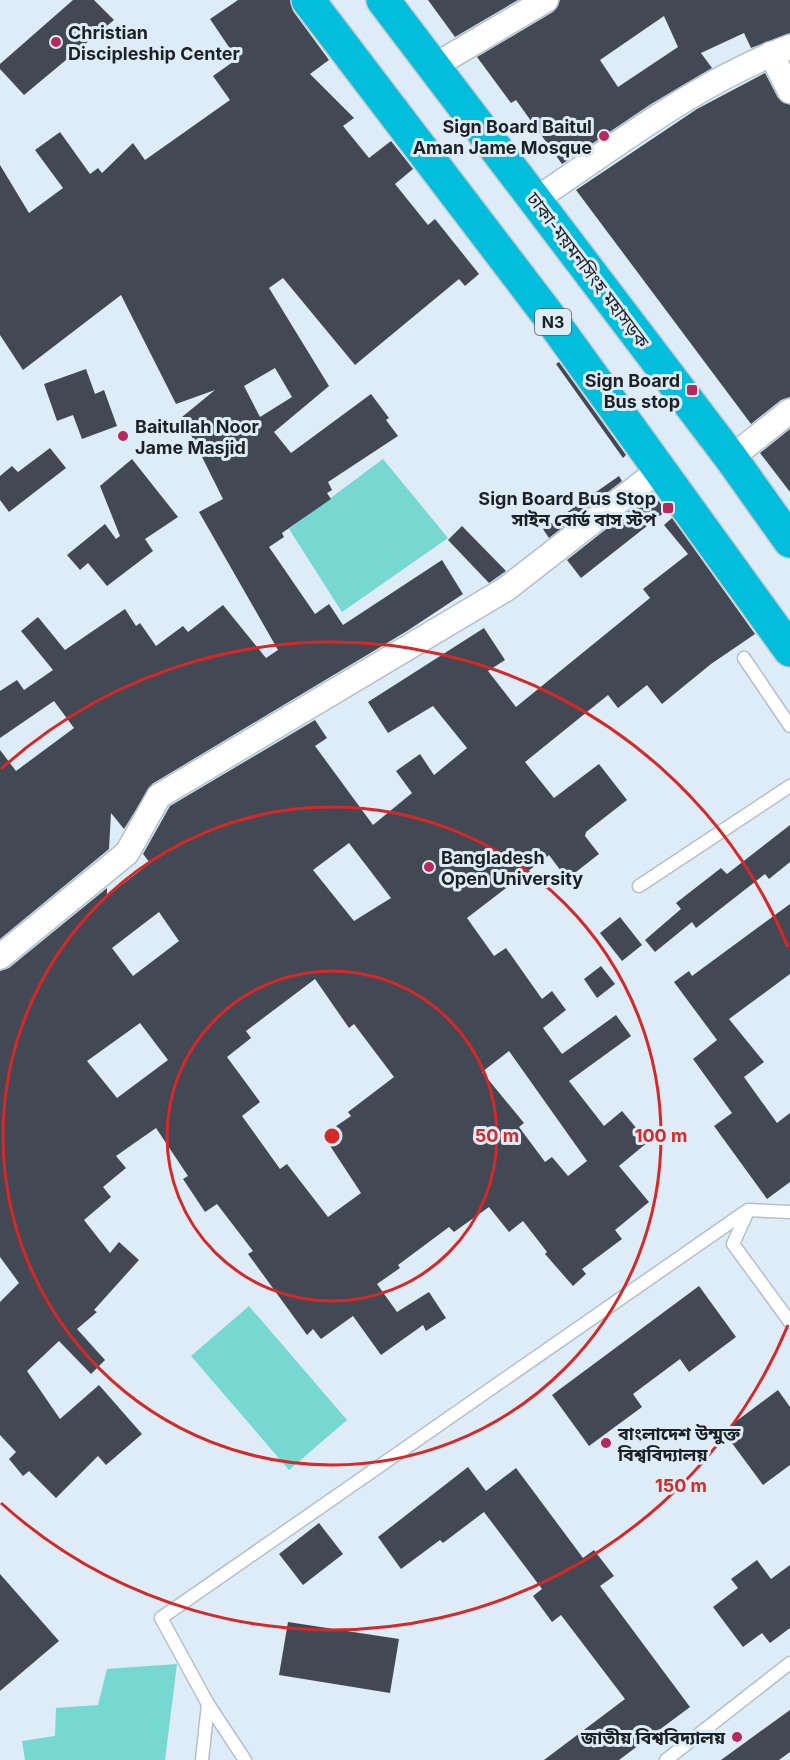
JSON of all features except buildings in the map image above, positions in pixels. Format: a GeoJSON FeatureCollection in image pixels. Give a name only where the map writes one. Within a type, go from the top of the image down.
{"type":"FeatureCollection","features":[{"type":"Feature","properties":{"kind":"highway","name":"N3"},"geometry":{"type":"LineString","coordinates":[[308,0],[548,315],[790,650]]}},
{"type":"Feature","properties":{"kind":"highway","name":"ঢাকা-ময়মনসিংহ মহাসড়ক"},"geometry":{"type":"LineString","coordinates":[[382,0],[731,458],[790,542]]}},
{"type":"Feature","properties":{"kind":"street"},"geometry":{"type":"LineString","coordinates":[[434,66],[546,0]]}},
{"type":"Feature","properties":{"kind":"street"},"geometry":{"type":"LineString","coordinates":[[535,200],[641,125],[720,78],[780,51],[790,91]]}},
{"type":"Feature","properties":{"kind":"street"},"geometry":{"type":"LineString","coordinates":[[731,458],[790,411]]}},
{"type":"Feature","properties":{"kind":"street"},"geometry":{"type":"LineString","coordinates":[[0,957],[127,853],[159,796],[506,590],[659,470]]}},
{"type":"Feature","properties":{"kind":"lane"},"geometry":{"type":"LineString","coordinates":[[744,658],[790,726]]}},
{"type":"Feature","properties":{"kind":"lane"},"geometry":{"type":"LineString","coordinates":[[639,886],[790,786]]}},
{"type":"Feature","properties":{"kind":"lane"},"geometry":{"type":"LineString","coordinates":[[245,1760],[208,1704],[161,1618],[748,1210],[790,1212]]}},
{"type":"Feature","properties":{"kind":"lane"},"geometry":{"type":"LineString","coordinates":[[748,1210],[733,1244],[790,1322]]}},
{"type":"Feature","properties":{"kind":"lane"},"geometry":{"type":"LineString","coordinates":[[666,1760],[790,1663]]}},
{"type":"Feature","properties":{"kind":"lane"},"geometry":{"type":"LineString","coordinates":[[202,1760],[208,1704]]}},
{"type":"Feature","properties":{"kind":"shaded area"},"geometry":{"type":"Polygon","coordinates":[[[383,459],[448,538],[342,612],[289,529],[383,459]]]}},
{"type":"Feature","properties":{"kind":"shaded area"},"geometry":{"type":"Polygon","coordinates":[[[249,1306],[347,1420],[289,1470],[191,1356],[249,1306]]]}},
{"type":"Feature","properties":{"kind":"shaded area"},"geometry":{"type":"Polygon","coordinates":[[[177,1664],[165,1760],[25,1760],[22,1741],[55,1736],[56,1708],[98,1705],[107,1669],[177,1664]]]}},
{"type":"Feature","properties":{"kind":"place","name":"Christian Discipleship Center"},"geometry":{"type":"Point","coordinates":[56,42]}},
{"type":"Feature","properties":{"kind":"place","name":"Sign Board Baitul Aman Jame Mosque"},"geometry":{"type":"Point","coordinates":[604,136]}},
{"type":"Feature","properties":{"kind":"place","name":"Sign Board Bus stop"},"geometry":{"type":"Point","coordinates":[692,390]}},
{"type":"Feature","properties":{"kind":"place","name":"Baitullah Noor Jame Masjid"},"geometry":{"type":"Point","coordinates":[123,436]}},
{"type":"Feature","properties":{"kind":"place","name":"Sign Board Bus Stop সাইন বোর্ড বাস স্টপ"},"geometry":{"type":"Point","coordinates":[668,508]}},
{"type":"Feature","properties":{"kind":"place","name":"Bangladesh Open University"},"geometry":{"type":"Point","coordinates":[429,867]}},
{"type":"Feature","properties":{"kind":"place","name":"বাংলাদেশ উন্মুক্ত বিশ্ববিদ্যালয়"},"geometry":{"type":"Point","coordinates":[606,1443]}},
{"type":"Feature","properties":{"kind":"place","name":"জাতীয় বিশ্ববিদ্যালয়"},"geometry":{"type":"Point","coordinates":[737,1737]}}]}
